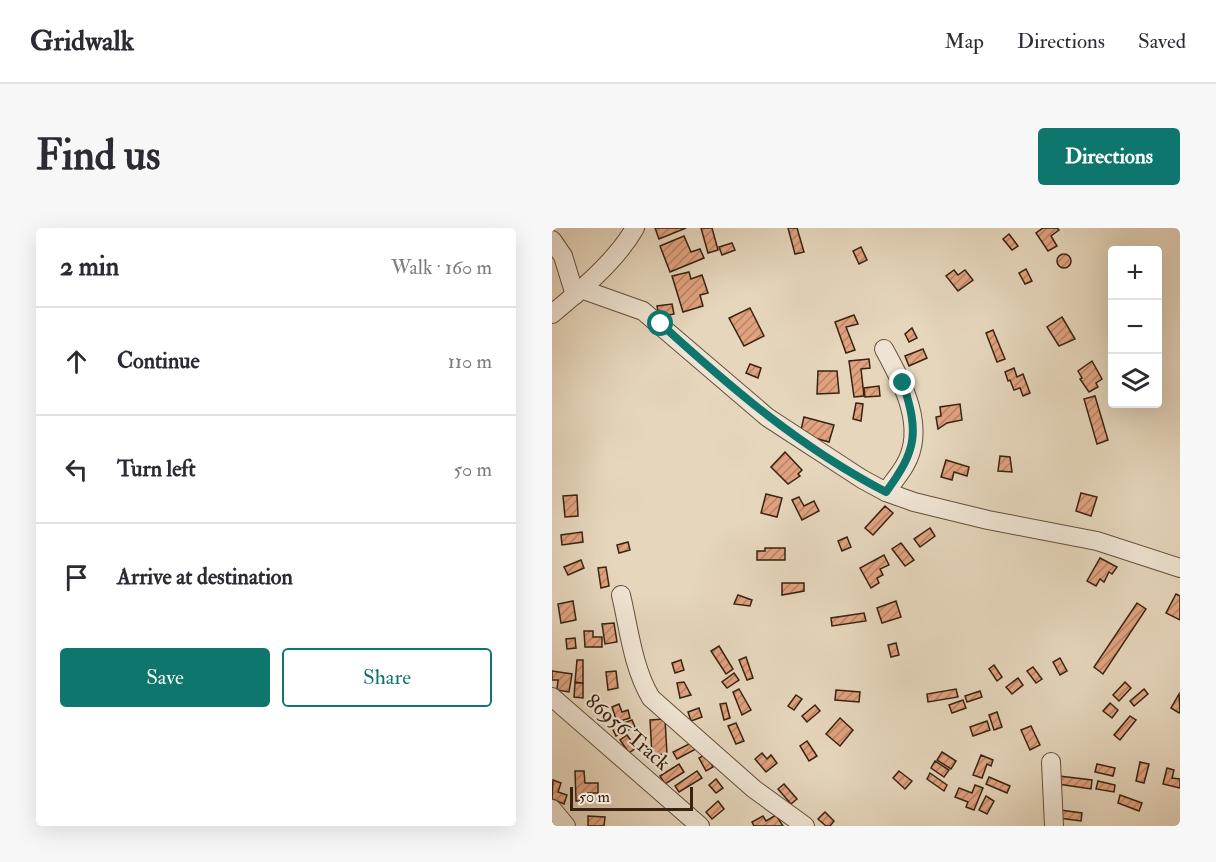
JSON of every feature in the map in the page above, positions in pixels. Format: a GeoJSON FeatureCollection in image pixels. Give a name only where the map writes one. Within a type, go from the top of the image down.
{"type":"FeatureCollection","features":[{"type":"Feature","properties":{"kind":"street"},"geometry":{"type":"LineString","coordinates":[[552,314],[578,292],[628,240],[635,228]]}},
{"type":"Feature","properties":{"kind":"street"},"geometry":{"type":"LineString","coordinates":[[552,240],[563,256],[578,292]]}},
{"type":"Feature","properties":{"kind":"street"},"geometry":{"type":"LineString","coordinates":[[578,292],[643,311],[767,417],[861,479],[886,492],[914,502],[988,520],[1097,541],[1180,568]]}},
{"type":"Feature","properties":{"kind":"street"},"geometry":{"type":"LineString","coordinates":[[884,349],[903,383],[913,427],[906,464],[886,492]]}},
{"type":"Feature","properties":{"kind":"street"},"geometry":{"type":"LineString","coordinates":[[621,595],[636,662],[644,686],[651,698],[754,789],[805,826]]}},
{"type":"Feature","properties":{"kind":"street","name":"86956 Track"},"geometry":{"type":"LineString","coordinates":[[552,697],[700,826]]}},
{"type":"Feature","properties":{"kind":"street"},"geometry":{"type":"LineString","coordinates":[[1051,762],[1054,826]]}},
{"type":"Feature","properties":{"kind":"street"},"geometry":{"type":"LineString","coordinates":[[552,809],[566,826]]}},
{"type":"Feature","properties":{"kind":"building"},"geometry":{"type":"Polygon","coordinates":[[[655,228],[686,228],[659,239],[655,228]]]}},
{"type":"Feature","properties":{"kind":"building"},"geometry":{"type":"Polygon","coordinates":[[[701,228],[712,228],[718,250],[708,253],[701,228]]]}},
{"type":"Feature","properties":{"kind":"building"},"geometry":{"type":"Polygon","coordinates":[[[788,228],[797,228],[804,252],[795,254],[788,228]]]}},
{"type":"Feature","properties":{"kind":"building"},"geometry":{"type":"Polygon","coordinates":[[[1043,228],[1059,230],[1051,236],[1057,246],[1048,251],[1036,233],[1043,228]]]}},
{"type":"Feature","properties":{"kind":"building"},"geometry":{"type":"Polygon","coordinates":[[[1009,234],[1018,246],[1012,250],[1003,239],[1009,234]]]}},
{"type":"Feature","properties":{"kind":"building"},"geometry":{"type":"Polygon","coordinates":[[[684,236],[691,252],[700,249],[704,258],[670,272],[660,246],[684,236]]]}},
{"type":"Feature","properties":{"kind":"building"},"geometry":{"type":"Polygon","coordinates":[[[732,243],[735,250],[722,255],[719,247],[732,243]]]}},
{"type":"Feature","properties":{"kind":"building"},"geometry":{"type":"Polygon","coordinates":[[[861,247],[867,260],[859,264],[853,251],[861,247]]]}},
{"type":"Feature","properties":{"kind":"building"},"geometry":{"type":"Polygon","coordinates":[[[1064,254],[1069,256],[1071,261],[1069,266],[1064,268],[1059,266],[1057,261],[1059,256],[1064,254]]]}},
{"type":"Feature","properties":{"kind":"building"},"geometry":{"type":"Polygon","coordinates":[[[1026,269],[1032,281],[1025,284],[1019,273],[1026,269]]]}},
{"type":"Feature","properties":{"kind":"building"},"geometry":{"type":"Polygon","coordinates":[[[954,270],[958,275],[965,270],[973,280],[958,291],[946,276],[954,270]]]}},
{"type":"Feature","properties":{"kind":"building"},"geometry":{"type":"Polygon","coordinates":[[[689,272],[691,279],[702,275],[708,293],[700,295],[703,306],[683,312],[672,276],[689,272]]]}},
{"type":"Feature","properties":{"kind":"building"},"geometry":{"type":"Polygon","coordinates":[[[672,304],[674,314],[659,317],[657,306],[672,304]]]}},
{"type":"Feature","properties":{"kind":"building"},"geometry":{"type":"Polygon","coordinates":[[[750,308],[764,336],[744,346],[729,318],[750,308]]]}},
{"type":"Feature","properties":{"kind":"building"},"geometry":{"type":"Polygon","coordinates":[[[854,315],[858,324],[846,327],[855,350],[846,353],[835,322],[854,315]]]}},
{"type":"Feature","properties":{"kind":"building"},"geometry":{"type":"Polygon","coordinates":[[[1062,317],[1075,339],[1059,346],[1047,327],[1062,317]]]}},
{"type":"Feature","properties":{"kind":"building"},"geometry":{"type":"Polygon","coordinates":[[[912,328],[917,338],[909,342],[905,334],[912,328]]]}},
{"type":"Feature","properties":{"kind":"building"},"geometry":{"type":"Polygon","coordinates":[[[993,330],[1005,359],[997,362],[986,333],[993,330]]]}},
{"type":"Feature","properties":{"kind":"building"},"geometry":{"type":"Polygon","coordinates":[[[923,349],[927,358],[909,366],[905,356],[923,349]]]}},
{"type":"Feature","properties":{"kind":"building"},"geometry":{"type":"Polygon","coordinates":[[[869,359],[870,368],[861,369],[864,396],[854,397],[849,361],[869,359]]]}},
{"type":"Feature","properties":{"kind":"building"},"geometry":{"type":"Polygon","coordinates":[[[1092,361],[1102,379],[1096,383],[1098,387],[1089,392],[1080,379],[1082,378],[1078,371],[1092,361]]]}},
{"type":"Feature","properties":{"kind":"building"},"geometry":{"type":"Polygon","coordinates":[[[750,364],[761,368],[758,378],[746,373],[750,364]]]}},
{"type":"Feature","properties":{"kind":"building"},"geometry":{"type":"Polygon","coordinates":[[[1014,368],[1017,377],[1023,374],[1030,393],[1023,396],[1020,388],[1014,390],[1010,380],[1008,381],[1005,372],[1014,368]]]}},
{"type":"Feature","properties":{"kind":"building"},"geometry":{"type":"Polygon","coordinates":[[[818,371],[837,371],[839,393],[817,394],[818,371]]]}},
{"type":"Feature","properties":{"kind":"building"},"geometry":{"type":"Polygon","coordinates":[[[879,386],[880,396],[865,397],[864,388],[879,386]]]}},
{"type":"Feature","properties":{"kind":"building"},"geometry":{"type":"Polygon","coordinates":[[[1095,396],[1108,440],[1097,444],[1084,399],[1095,396]]]}},
{"type":"Feature","properties":{"kind":"building"},"geometry":{"type":"Polygon","coordinates":[[[856,403],[863,404],[861,421],[853,419],[856,403]]]}},
{"type":"Feature","properties":{"kind":"building"},"geometry":{"type":"Polygon","coordinates":[[[960,404],[962,420],[947,423],[938,429],[936,417],[941,416],[940,407],[960,404]]]}},
{"type":"Feature","properties":{"kind":"building"},"geometry":{"type":"Polygon","coordinates":[[[804,417],[834,425],[829,442],[800,434],[804,417]]]}},
{"type":"Feature","properties":{"kind":"building"},"geometry":{"type":"Polygon","coordinates":[[[785,452],[802,470],[798,474],[800,476],[788,484],[771,467],[785,452]]]}},
{"type":"Feature","properties":{"kind":"building"},"geometry":{"type":"Polygon","coordinates":[[[1000,456],[1010,457],[1012,472],[998,471],[1000,456]]]}},
{"type":"Feature","properties":{"kind":"building"},"geometry":{"type":"Polygon","coordinates":[[[946,460],[969,467],[967,476],[954,472],[952,480],[941,477],[946,460]]]}},
{"type":"Feature","properties":{"kind":"building"},"geometry":{"type":"Polygon","coordinates":[[[1081,493],[1097,497],[1091,516],[1076,511],[1081,493]]]}},
{"type":"Feature","properties":{"kind":"building"},"geometry":{"type":"Polygon","coordinates":[[[766,494],[782,498],[777,517],[761,513],[766,494]]]}},
{"type":"Feature","properties":{"kind":"building"},"geometry":{"type":"Polygon","coordinates":[[[577,495],[578,516],[565,517],[563,496],[577,495]]]}},
{"type":"Feature","properties":{"kind":"building"},"geometry":{"type":"Polygon","coordinates":[[[799,497],[804,506],[814,501],[819,511],[802,520],[792,500],[799,497]]]}},
{"type":"Feature","properties":{"kind":"building"},"geometry":{"type":"Polygon","coordinates":[[[885,506],[893,513],[873,535],[865,528],[885,506]]]}},
{"type":"Feature","properties":{"kind":"building"},"geometry":{"type":"Polygon","coordinates":[[[930,528],[935,536],[920,547],[914,539],[930,528]]]}},
{"type":"Feature","properties":{"kind":"building"},"geometry":{"type":"Polygon","coordinates":[[[582,532],[583,542],[562,545],[561,535],[582,532]]]}},
{"type":"Feature","properties":{"kind":"building"},"geometry":{"type":"Polygon","coordinates":[[[847,537],[851,547],[842,551],[838,541],[847,537]]]}},
{"type":"Feature","properties":{"kind":"building"},"geometry":{"type":"Polygon","coordinates":[[[628,542],[630,550],[619,553],[617,545],[628,542]]]}},
{"type":"Feature","properties":{"kind":"building"},"geometry":{"type":"Polygon","coordinates":[[[901,543],[914,560],[905,566],[892,549],[901,543]]]}},
{"type":"Feature","properties":{"kind":"building"},"geometry":{"type":"Polygon","coordinates":[[[765,548],[785,548],[785,560],[757,560],[757,551],[765,551],[765,548]]]}},
{"type":"Feature","properties":{"kind":"building"},"geometry":{"type":"Polygon","coordinates":[[[884,555],[889,565],[880,569],[883,575],[877,578],[879,583],[871,588],[860,568],[884,555]]]}},
{"type":"Feature","properties":{"kind":"building"},"geometry":{"type":"Polygon","coordinates":[[[1100,558],[1117,567],[1112,574],[1109,572],[1104,582],[1100,579],[1096,586],[1087,581],[1100,558]]]}},
{"type":"Feature","properties":{"kind":"building"},"geometry":{"type":"Polygon","coordinates":[[[581,560],[584,568],[568,575],[564,567],[581,560]]]}},
{"type":"Feature","properties":{"kind":"building"},"geometry":{"type":"Polygon","coordinates":[[[606,567],[609,586],[601,588],[598,568],[606,567]]]}},
{"type":"Feature","properties":{"kind":"building"},"geometry":{"type":"Polygon","coordinates":[[[782,583],[804,583],[804,591],[782,595],[782,583]]]}},
{"type":"Feature","properties":{"kind":"building"},"geometry":{"type":"Polygon","coordinates":[[[1176,594],[1180,596],[1180,620],[1166,613],[1176,594]]]}},
{"type":"Feature","properties":{"kind":"building"},"geometry":{"type":"Polygon","coordinates":[[[738,595],[752,600],[750,606],[734,604],[738,595]]]}},
{"type":"Feature","properties":{"kind":"building"},"geometry":{"type":"Polygon","coordinates":[[[573,601],[576,620],[561,623],[558,604],[573,601]]]}},
{"type":"Feature","properties":{"kind":"building"},"geometry":{"type":"Polygon","coordinates":[[[896,601],[901,617],[882,623],[877,608],[896,601]]]}},
{"type":"Feature","properties":{"kind":"building"},"geometry":{"type":"Polygon","coordinates":[[[1137,603],[1146,609],[1103,674],[1094,667],[1137,603]]]}},
{"type":"Feature","properties":{"kind":"building"},"geometry":{"type":"Polygon","coordinates":[[[864,613],[866,621],[832,626],[831,618],[864,613]]]}},
{"type":"Feature","properties":{"kind":"building"},"geometry":{"type":"Polygon","coordinates":[[[614,623],[617,642],[605,644],[602,624],[614,623]]]}},
{"type":"Feature","properties":{"kind":"building"},"geometry":{"type":"Polygon","coordinates":[[[584,631],[593,631],[593,637],[602,637],[602,647],[585,647],[584,631]]]}},
{"type":"Feature","properties":{"kind":"building"},"geometry":{"type":"Polygon","coordinates":[[[575,638],[576,648],[567,649],[566,639],[575,638]]]}},
{"type":"Feature","properties":{"kind":"building"},"geometry":{"type":"Polygon","coordinates":[[[896,643],[899,655],[891,657],[888,645],[896,643]]]}},
{"type":"Feature","properties":{"kind":"building"},"geometry":{"type":"Polygon","coordinates":[[[719,646],[733,669],[726,674],[711,651],[719,646]]]}},
{"type":"Feature","properties":{"kind":"building"},"geometry":{"type":"Polygon","coordinates":[[[746,657],[753,678],[747,680],[739,660],[746,657]]]}},
{"type":"Feature","properties":{"kind":"building"},"geometry":{"type":"Polygon","coordinates":[[[1060,658],[1067,671],[1060,675],[1053,662],[1060,658]]]}},
{"type":"Feature","properties":{"kind":"building"},"geometry":{"type":"Polygon","coordinates":[[[577,660],[583,660],[583,683],[575,682],[577,660]]]}},
{"type":"Feature","properties":{"kind":"building"},"geometry":{"type":"Polygon","coordinates":[[[681,660],[684,670],[675,673],[672,663],[681,660]]]}},
{"type":"Feature","properties":{"kind":"building"},"geometry":{"type":"Polygon","coordinates":[[[994,665],[1002,677],[997,681],[989,669],[994,665]]]}},
{"type":"Feature","properties":{"kind":"building"},"geometry":{"type":"Polygon","coordinates":[[[1033,667],[1042,679],[1036,683],[1027,671],[1033,667]]]}},
{"type":"Feature","properties":{"kind":"building"},"geometry":{"type":"Polygon","coordinates":[[[552,671],[572,674],[569,692],[557,690],[558,680],[552,680],[552,671]]]}},
{"type":"Feature","properties":{"kind":"building"},"geometry":{"type":"Polygon","coordinates":[[[616,671],[618,688],[608,690],[606,672],[616,671]]]}},
{"type":"Feature","properties":{"kind":"building"},"geometry":{"type":"Polygon","coordinates":[[[734,673],[739,680],[727,688],[722,682],[734,673]]]}},
{"type":"Feature","properties":{"kind":"building"},"geometry":{"type":"Polygon","coordinates":[[[1018,678],[1023,685],[1012,694],[1006,687],[1018,678]]]}},
{"type":"Feature","properties":{"kind":"building"},"geometry":{"type":"Polygon","coordinates":[[[684,682],[691,695],[680,698],[677,683],[684,682]]]}},
{"type":"Feature","properties":{"kind":"building"},"geometry":{"type":"Polygon","coordinates":[[[1125,682],[1131,688],[1119,701],[1113,695],[1125,682]]]}},
{"type":"Feature","properties":{"kind":"building"},"geometry":{"type":"Polygon","coordinates":[[[575,683],[583,683],[583,698],[574,697],[575,683]]]}},
{"type":"Feature","properties":{"kind":"building"},"geometry":{"type":"Polygon","coordinates":[[[739,689],[751,710],[742,715],[733,692],[739,689]]]}},
{"type":"Feature","properties":{"kind":"building"},"geometry":{"type":"Polygon","coordinates":[[[956,689],[958,697],[928,702],[927,694],[956,689]]]}},
{"type":"Feature","properties":{"kind":"building"},"geometry":{"type":"Polygon","coordinates":[[[1144,689],[1148,694],[1134,706],[1130,701],[1144,689]]]}},
{"type":"Feature","properties":{"kind":"building"},"geometry":{"type":"Polygon","coordinates":[[[836,690],[860,692],[859,702],[835,700],[836,690]]]}},
{"type":"Feature","properties":{"kind":"building"},"geometry":{"type":"Polygon","coordinates":[[[980,691],[982,697],[967,702],[965,696],[980,691]]]}},
{"type":"Feature","properties":{"kind":"building"},"geometry":{"type":"Polygon","coordinates":[[[1179,694],[1180,711],[1179,713],[1171,708],[1179,694]]]}},
{"type":"Feature","properties":{"kind":"building"},"geometry":{"type":"Polygon","coordinates":[[[796,695],[802,699],[794,710],[788,706],[796,695]]]}},
{"type":"Feature","properties":{"kind":"building"},"geometry":{"type":"Polygon","coordinates":[[[963,700],[966,708],[952,713],[949,705],[963,700]]]}},
{"type":"Feature","properties":{"kind":"building"},"geometry":{"type":"Polygon","coordinates":[[[726,703],[730,718],[724,720],[720,704],[726,703]]]}},
{"type":"Feature","properties":{"kind":"building"},"geometry":{"type":"Polygon","coordinates":[[[1110,703],[1118,710],[1112,718],[1103,711],[1110,703]]]}},
{"type":"Feature","properties":{"kind":"building"},"geometry":{"type":"Polygon","coordinates":[[[619,704],[622,712],[628,710],[630,718],[617,722],[612,707],[619,704]]]}},
{"type":"Feature","properties":{"kind":"building"},"geometry":{"type":"Polygon","coordinates":[[[815,705],[820,711],[807,722],[802,716],[815,705]]]}},
{"type":"Feature","properties":{"kind":"building"},"geometry":{"type":"Polygon","coordinates":[[[699,708],[702,717],[691,721],[688,712],[699,708]]]}},
{"type":"Feature","properties":{"kind":"building"},"geometry":{"type":"Polygon","coordinates":[[[997,712],[1002,727],[994,730],[989,715],[997,712]]]}},
{"type":"Feature","properties":{"kind":"building"},"geometry":{"type":"Polygon","coordinates":[[[1130,716],[1136,720],[1120,740],[1114,735],[1130,716]]]}},
{"type":"Feature","properties":{"kind":"building"},"geometry":{"type":"Polygon","coordinates":[[[840,718],[853,730],[840,746],[826,734],[840,718]]]}},
{"type":"Feature","properties":{"kind":"building"},"geometry":{"type":"Polygon","coordinates":[[[665,719],[667,754],[652,755],[650,720],[665,719]]]}},
{"type":"Feature","properties":{"kind":"building"},"geometry":{"type":"Polygon","coordinates":[[[632,720],[635,727],[616,736],[612,728],[632,720]]]}},
{"type":"Feature","properties":{"kind":"building"},"geometry":{"type":"Polygon","coordinates":[[[987,721],[990,730],[973,736],[970,727],[987,721]]]}},
{"type":"Feature","properties":{"kind":"building"},"geometry":{"type":"Polygon","coordinates":[[[736,723],[744,741],[736,744],[728,726],[736,723]]]}},
{"type":"Feature","properties":{"kind":"building"},"geometry":{"type":"Polygon","coordinates":[[[1031,726],[1040,745],[1030,750],[1021,730],[1031,726]]]}},
{"type":"Feature","properties":{"kind":"building"},"geometry":{"type":"Polygon","coordinates":[[[627,735],[636,748],[629,753],[620,740],[627,735]]]}},
{"type":"Feature","properties":{"kind":"building"},"geometry":{"type":"Polygon","coordinates":[[[807,741],[817,756],[809,761],[800,746],[807,741]]]}},
{"type":"Feature","properties":{"kind":"building"},"geometry":{"type":"Polygon","coordinates":[[[693,742],[696,749],[677,759],[673,752],[693,742]]]}},
{"type":"Feature","properties":{"kind":"building"},"geometry":{"type":"Polygon","coordinates":[[[942,752],[956,761],[951,769],[937,760],[942,752]]]}},
{"type":"Feature","properties":{"kind":"building"},"geometry":{"type":"Polygon","coordinates":[[[762,753],[767,759],[771,755],[777,763],[766,772],[755,759],[762,753]]]}},
{"type":"Feature","properties":{"kind":"building"},"geometry":{"type":"Polygon","coordinates":[[[706,754],[713,767],[706,771],[699,758],[706,754]]]}},
{"type":"Feature","properties":{"kind":"building"},"geometry":{"type":"Polygon","coordinates":[[[981,755],[993,760],[991,766],[987,764],[982,778],[973,775],[981,755]]]}},
{"type":"Feature","properties":{"kind":"building"},"geometry":{"type":"Polygon","coordinates":[[[935,761],[949,770],[944,777],[931,768],[935,761]]]}},
{"type":"Feature","properties":{"kind":"building"},"geometry":{"type":"Polygon","coordinates":[[[1140,762],[1149,764],[1144,783],[1136,781],[1140,762]]]}},
{"type":"Feature","properties":{"kind":"building"},"geometry":{"type":"Polygon","coordinates":[[[679,764],[684,772],[665,784],[660,776],[679,764]]]}},
{"type":"Feature","properties":{"kind":"building"},"geometry":{"type":"Polygon","coordinates":[[[1097,764],[1115,768],[1113,776],[1095,772],[1097,764]]]}},
{"type":"Feature","properties":{"kind":"building"},"geometry":{"type":"Polygon","coordinates":[[[1167,768],[1174,770],[1172,778],[1180,779],[1180,788],[1163,784],[1167,768]]]}},
{"type":"Feature","properties":{"kind":"building"},"geometry":{"type":"Polygon","coordinates":[[[575,771],[584,771],[585,783],[598,783],[598,793],[588,793],[588,801],[576,801],[575,771]]]}},
{"type":"Feature","properties":{"kind":"building"},"geometry":{"type":"Polygon","coordinates":[[[697,771],[702,778],[679,792],[675,786],[697,771]]]}},
{"type":"Feature","properties":{"kind":"building"},"geometry":{"type":"Polygon","coordinates":[[[899,771],[912,781],[905,789],[893,778],[899,771]]]}},
{"type":"Feature","properties":{"kind":"building"},"geometry":{"type":"Polygon","coordinates":[[[930,773],[947,785],[944,791],[927,779],[930,773]]]}},
{"type":"Feature","properties":{"kind":"building"},"geometry":{"type":"Polygon","coordinates":[[[1059,776],[1092,780],[1091,789],[1058,784],[1059,776]]]}},
{"type":"Feature","properties":{"kind":"building"},"geometry":{"type":"Polygon","coordinates":[[[989,777],[1010,786],[1007,793],[986,784],[989,777]]]}},
{"type":"Feature","properties":{"kind":"building"},"geometry":{"type":"Polygon","coordinates":[[[716,779],[723,788],[716,793],[709,785],[716,779]]]}},
{"type":"Feature","properties":{"kind":"building"},"geometry":{"type":"Polygon","coordinates":[[[553,780],[561,783],[558,792],[567,795],[564,804],[552,799],[553,780]]]}},
{"type":"Feature","properties":{"kind":"building"},"geometry":{"type":"Polygon","coordinates":[[[1098,781],[1115,785],[1114,792],[1096,789],[1098,781]]]}},
{"type":"Feature","properties":{"kind":"building"},"geometry":{"type":"Polygon","coordinates":[[[784,784],[797,799],[791,804],[778,789],[784,784]]]}},
{"type":"Feature","properties":{"kind":"building"},"geometry":{"type":"Polygon","coordinates":[[[975,785],[983,788],[974,810],[966,807],[968,802],[955,797],[959,788],[972,793],[975,785]]]}},
{"type":"Feature","properties":{"kind":"building"},"geometry":{"type":"Polygon","coordinates":[[[1120,795],[1142,803],[1139,811],[1118,803],[1120,795]]]}},
{"type":"Feature","properties":{"kind":"building"},"geometry":{"type":"Polygon","coordinates":[[[986,796],[994,801],[987,814],[979,810],[986,796]]]}},
{"type":"Feature","properties":{"kind":"building"},"geometry":{"type":"Polygon","coordinates":[[[718,801],[724,809],[712,819],[706,812],[718,801]]]}},
{"type":"Feature","properties":{"kind":"building"},"geometry":{"type":"Polygon","coordinates":[[[1060,810],[1082,813],[1081,821],[1059,818],[1060,810]]]}},
{"type":"Feature","properties":{"kind":"building"},"geometry":{"type":"Polygon","coordinates":[[[825,812],[834,821],[830,826],[826,826],[818,819],[825,812]]]}},
{"type":"Feature","properties":{"kind":"building"},"geometry":{"type":"Polygon","coordinates":[[[776,815],[783,826],[754,826],[752,822],[763,816],[766,821],[776,815]]]}},
{"type":"Feature","properties":{"kind":"building"},"geometry":{"type":"Polygon","coordinates":[[[588,816],[605,817],[604,826],[588,826],[588,816]]]}},
{"type":"Feature","properties":{"kind":"route"},"geometry":{"type":"LineString","coordinates":[[661,324],[732,389],[767,417],[861,479],[886,492],[906,464],[911,449],[913,427],[903,383]]}}]}
